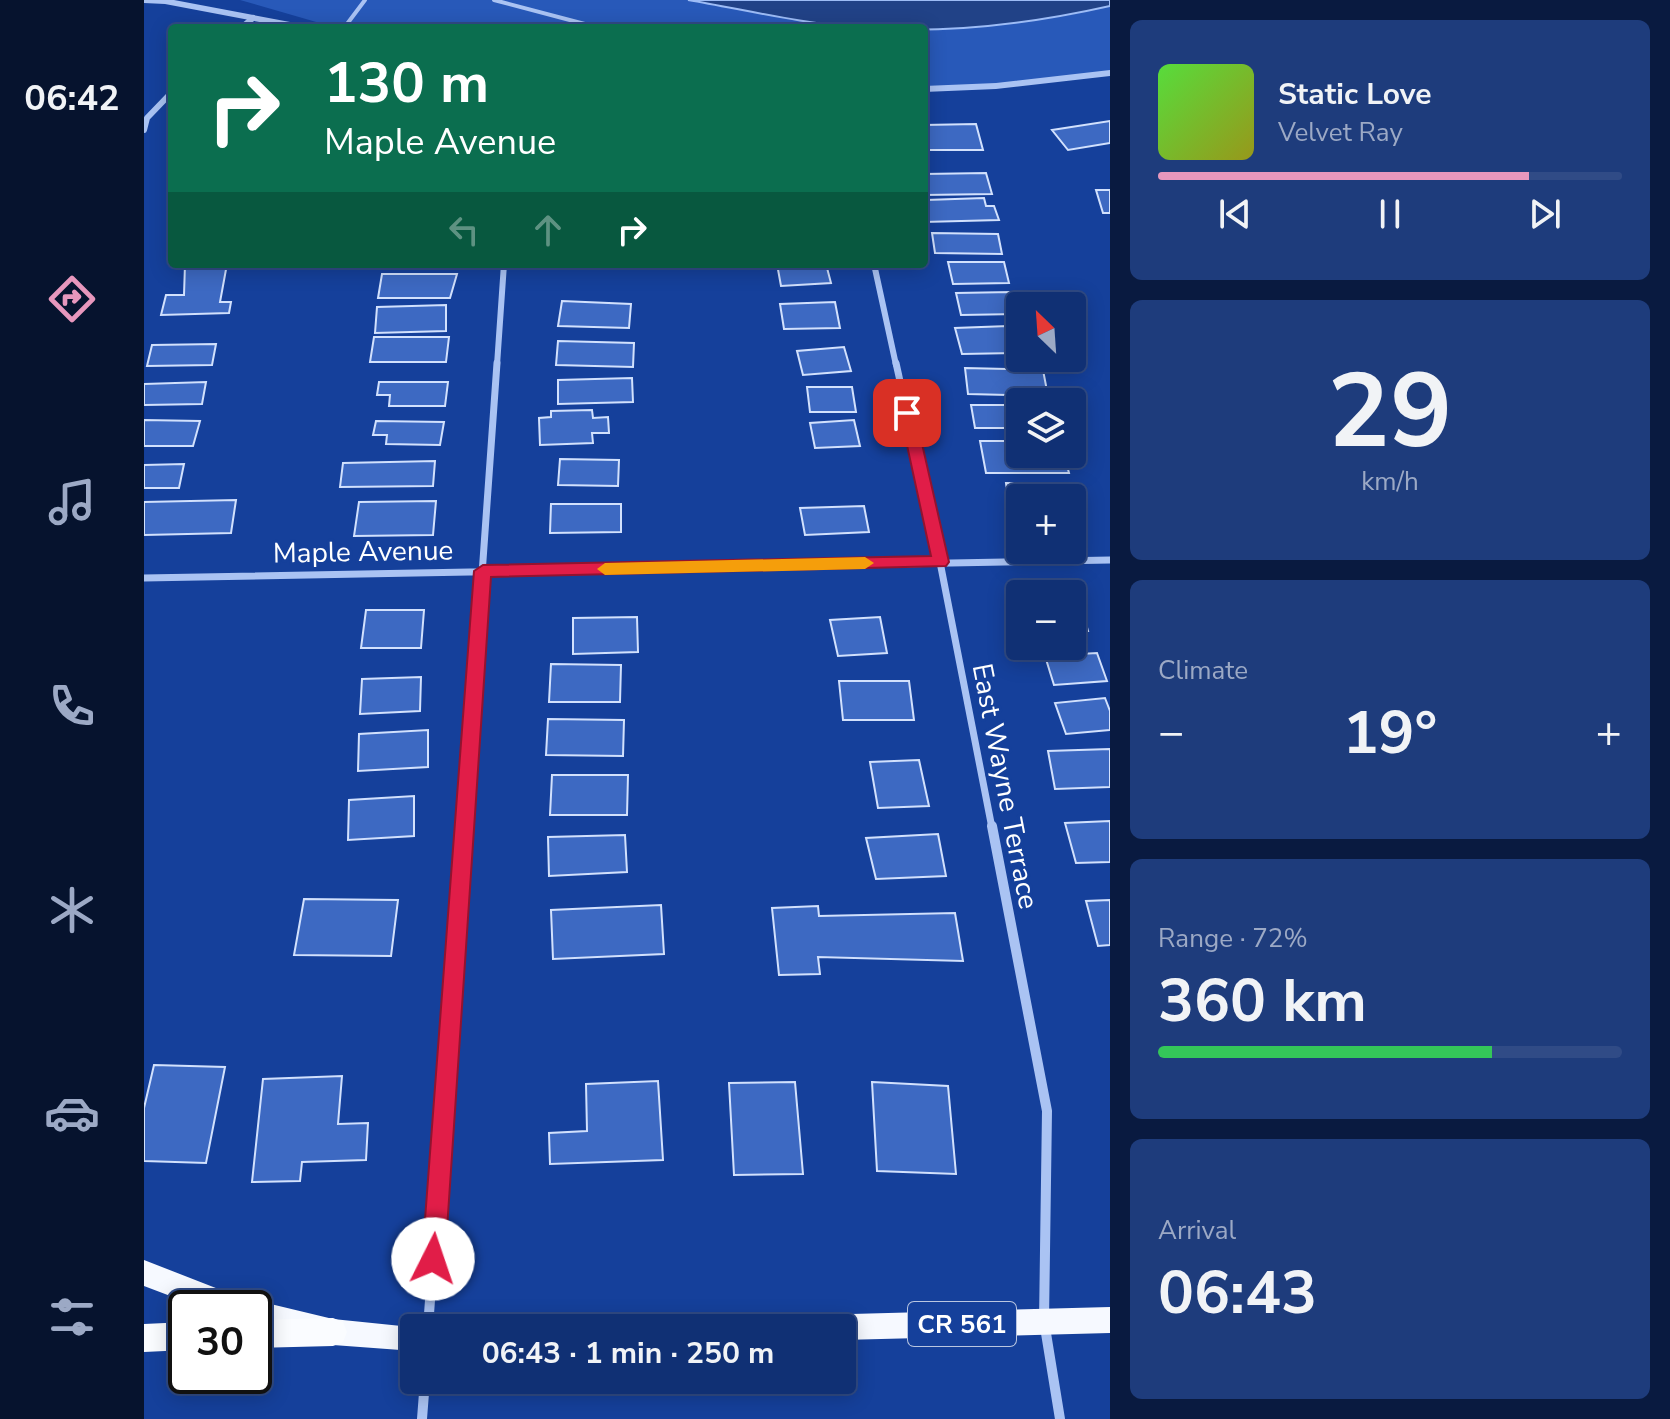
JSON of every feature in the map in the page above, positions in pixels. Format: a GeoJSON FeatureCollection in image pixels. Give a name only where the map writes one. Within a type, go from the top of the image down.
{"type":"FeatureCollection","features":[{"type":"Feature","properties":{"kind":"highway"},"geometry":{"type":"LineString","coordinates":[[272,1334],[333,1332]]}},
{"type":"Feature","properties":{"kind":"highway"},"geometry":{"type":"LineString","coordinates":[[144,1338],[168,1337]]}},
{"type":"Feature","properties":{"kind":"main road"},"geometry":{"type":"LineString","coordinates":[[144,1273],[188,1290]]}},
{"type":"Feature","properties":{"kind":"main road"},"geometry":{"type":"LineString","coordinates":[[272,1317],[333,1332],[400,1337]]}},
{"type":"Feature","properties":{"kind":"main road","name":"CR 561"},"geometry":{"type":"LineString","coordinates":[[856,1327],[1110,1320]]}},
{"type":"Feature","properties":{"kind":"street"},"geometry":{"type":"LineString","coordinates":[[144,0],[285,24]]}},
{"type":"Feature","properties":{"kind":"street"},"geometry":{"type":"LineString","coordinates":[[246,24],[253,18]]}},
{"type":"Feature","properties":{"kind":"street"},"geometry":{"type":"LineString","coordinates":[[928,89],[996,86],[1110,73]]}},
{"type":"Feature","properties":{"kind":"street"},"geometry":{"type":"LineString","coordinates":[[144,130],[147,118],[168,96]]}},
{"type":"Feature","properties":{"kind":"street"},"geometry":{"type":"LineString","coordinates":[[429,1314],[504,268]]}},
{"type":"Feature","properties":{"kind":"street","name":"East Wayne Terrace"},"geometry":{"type":"LineString","coordinates":[[875,268],[940,562],[1047,1111],[1044,1321],[1060,1419]]}},
{"type":"Feature","properties":{"kind":"street","name":"Maple Avenue"},"geometry":{"type":"LineString","coordinates":[[144,578],[1110,560]]}},
{"type":"Feature","properties":{"kind":"street"},"geometry":{"type":"LineString","coordinates":[[422,1419],[424,1394]]}},
{"type":"Feature","properties":{"kind":"lane"},"geometry":{"type":"LineString","coordinates":[[347,24],[365,0]]}},
{"type":"Feature","properties":{"kind":"lane"},"geometry":{"type":"LineString","coordinates":[[494,0],[585,24]]}},
{"type":"Feature","properties":{"kind":"shaded area"},"geometry":{"type":"Polygon","coordinates":[[[240,0],[688,0],[838,24],[323,24],[240,0]]]}},
{"type":"Feature","properties":{"kind":"shaded area"},"geometry":{"type":"Polygon","coordinates":[[[688,0],[1110,0],[1110,6],[1049,18],[928,30],[928,24],[828,24],[688,0]]]}},
{"type":"Feature","properties":{"kind":"shaded area"},"geometry":{"type":"Polygon","coordinates":[[[1110,6],[1110,73],[996,86],[928,89],[928,29],[1061,17],[1110,6]]]}},
{"type":"Feature","properties":{"kind":"building"},"geometry":{"type":"Polygon","coordinates":[[[1110,121],[1110,143],[1068,150],[1052,130],[1110,121]]]}},
{"type":"Feature","properties":{"kind":"building"},"geometry":{"type":"Polygon","coordinates":[[[976,124],[983,150],[928,150],[928,125],[976,124]]]}},
{"type":"Feature","properties":{"kind":"building"},"geometry":{"type":"Polygon","coordinates":[[[986,173],[992,194],[928,195],[928,174],[986,173]]]}},
{"type":"Feature","properties":{"kind":"building"},"geometry":{"type":"Polygon","coordinates":[[[1096,190],[1110,190],[1110,213],[1103,213],[1096,190]]]}},
{"type":"Feature","properties":{"kind":"building"},"geometry":{"type":"Polygon","coordinates":[[[984,198],[986,206],[994,206],[999,220],[928,222],[928,200],[984,198]]]}},
{"type":"Feature","properties":{"kind":"building"},"geometry":{"type":"Polygon","coordinates":[[[932,233],[998,234],[1002,254],[935,253],[932,233]]]}},
{"type":"Feature","properties":{"kind":"building"},"geometry":{"type":"Polygon","coordinates":[[[948,262],[1004,262],[1009,283],[953,284],[948,262]]]}},
{"type":"Feature","properties":{"kind":"building"},"geometry":{"type":"Polygon","coordinates":[[[185,268],[226,268],[220,302],[231,302],[229,313],[161,315],[166,295],[184,295],[185,268]]]}},
{"type":"Feature","properties":{"kind":"building"},"geometry":{"type":"Polygon","coordinates":[[[778,268],[827,268],[831,283],[781,286],[778,268]]]}},
{"type":"Feature","properties":{"kind":"building"},"geometry":{"type":"Polygon","coordinates":[[[382,274],[457,274],[450,298],[378,298],[382,274]]]}},
{"type":"Feature","properties":{"kind":"building"},"geometry":{"type":"Polygon","coordinates":[[[1006,292],[1006,314],[961,315],[956,293],[1006,292]]]}},
{"type":"Feature","properties":{"kind":"building"},"geometry":{"type":"Polygon","coordinates":[[[562,301],[631,304],[629,328],[558,326],[562,301]]]}},
{"type":"Feature","properties":{"kind":"building"},"geometry":{"type":"Polygon","coordinates":[[[835,302],[840,328],[784,329],[780,304],[835,302]]]}},
{"type":"Feature","properties":{"kind":"building"},"geometry":{"type":"Polygon","coordinates":[[[446,305],[446,331],[375,333],[377,307],[446,305]]]}},
{"type":"Feature","properties":{"kind":"building"},"geometry":{"type":"Polygon","coordinates":[[[1006,326],[1006,353],[962,354],[955,328],[1006,326]]]}},
{"type":"Feature","properties":{"kind":"building"},"geometry":{"type":"Polygon","coordinates":[[[374,337],[449,337],[446,362],[370,362],[374,337]]]}},
{"type":"Feature","properties":{"kind":"building"},"geometry":{"type":"Polygon","coordinates":[[[558,341],[634,343],[633,367],[556,365],[558,341]]]}},
{"type":"Feature","properties":{"kind":"building"},"geometry":{"type":"Polygon","coordinates":[[[216,344],[212,365],[147,366],[152,345],[216,344]]]}},
{"type":"Feature","properties":{"kind":"building"},"geometry":{"type":"Polygon","coordinates":[[[844,347],[851,371],[803,375],[797,351],[844,347]]]}},
{"type":"Feature","properties":{"kind":"building"},"geometry":{"type":"Polygon","coordinates":[[[965,368],[1043,372],[1046,388],[1006,388],[1006,395],[968,394],[965,368]]]}},
{"type":"Feature","properties":{"kind":"building"},"geometry":{"type":"Polygon","coordinates":[[[632,378],[633,402],[558,404],[558,380],[632,378]]]}},
{"type":"Feature","properties":{"kind":"building"},"geometry":{"type":"Polygon","coordinates":[[[206,382],[202,404],[144,405],[144,384],[206,382]]]}},
{"type":"Feature","properties":{"kind":"building"},"geometry":{"type":"Polygon","coordinates":[[[379,382],[448,382],[445,406],[389,406],[390,395],[377,395],[379,382]]]}},
{"type":"Feature","properties":{"kind":"building"},"geometry":{"type":"Polygon","coordinates":[[[807,387],[852,387],[856,412],[810,412],[807,387]]]}},
{"type":"Feature","properties":{"kind":"building"},"geometry":{"type":"Polygon","coordinates":[[[971,405],[1006,405],[1006,428],[975,428],[971,405]]]}},
{"type":"Feature","properties":{"kind":"building"},"geometry":{"type":"Polygon","coordinates":[[[592,410],[593,418],[608,417],[609,433],[592,433],[593,443],[540,445],[539,418],[551,417],[551,411],[592,410]]]}},
{"type":"Feature","properties":{"kind":"building"},"geometry":{"type":"Polygon","coordinates":[[[144,420],[200,421],[193,446],[144,446],[144,420]]]}},
{"type":"Feature","properties":{"kind":"building"},"geometry":{"type":"Polygon","coordinates":[[[854,420],[860,446],[815,448],[810,423],[854,420]]]}},
{"type":"Feature","properties":{"kind":"building"},"geometry":{"type":"Polygon","coordinates":[[[376,421],[444,422],[440,445],[386,444],[387,435],[373,435],[376,421]]]}},
{"type":"Feature","properties":{"kind":"building"},"geometry":{"type":"Polygon","coordinates":[[[980,441],[1006,441],[1006,468],[1068,468],[1069,473],[986,473],[980,441]]]}},
{"type":"Feature","properties":{"kind":"building"},"geometry":{"type":"Polygon","coordinates":[[[560,459],[619,460],[618,486],[558,485],[560,459]]]}},
{"type":"Feature","properties":{"kind":"building"},"geometry":{"type":"Polygon","coordinates":[[[435,461],[433,486],[340,487],[343,463],[435,461]]]}},
{"type":"Feature","properties":{"kind":"building"},"geometry":{"type":"Polygon","coordinates":[[[184,464],[179,488],[144,488],[144,465],[184,464]]]}},
{"type":"Feature","properties":{"kind":"building"},"geometry":{"type":"Polygon","coordinates":[[[236,500],[231,533],[144,535],[144,502],[236,500]]]}},
{"type":"Feature","properties":{"kind":"building"},"geometry":{"type":"Polygon","coordinates":[[[436,501],[433,535],[354,536],[359,502],[436,501]]]}},
{"type":"Feature","properties":{"kind":"building"},"geometry":{"type":"Polygon","coordinates":[[[551,504],[621,504],[621,532],[550,533],[551,504]]]}},
{"type":"Feature","properties":{"kind":"building"},"geometry":{"type":"Polygon","coordinates":[[[864,506],[869,532],[805,535],[800,508],[864,506]]]}},
{"type":"Feature","properties":{"kind":"building"},"geometry":{"type":"Polygon","coordinates":[[[366,610],[424,610],[421,648],[361,648],[366,610]]]}},
{"type":"Feature","properties":{"kind":"building"},"geometry":{"type":"Polygon","coordinates":[[[637,617],[638,652],[573,654],[573,618],[637,617]]]}},
{"type":"Feature","properties":{"kind":"building"},"geometry":{"type":"Polygon","coordinates":[[[880,617],[887,653],[838,656],[830,620],[880,617]]]}},
{"type":"Feature","properties":{"kind":"building"},"geometry":{"type":"Polygon","coordinates":[[[1097,653],[1107,681],[1054,685],[1046,660],[1086,660],[1086,654],[1097,653]]]}},
{"type":"Feature","properties":{"kind":"building"},"geometry":{"type":"Polygon","coordinates":[[[551,664],[621,665],[620,702],[549,702],[551,664]]]}},
{"type":"Feature","properties":{"kind":"building"},"geometry":{"type":"Polygon","coordinates":[[[421,677],[420,711],[360,714],[362,679],[421,677]]]}},
{"type":"Feature","properties":{"kind":"building"},"geometry":{"type":"Polygon","coordinates":[[[839,681],[909,681],[914,720],[843,720],[839,681]]]}},
{"type":"Feature","properties":{"kind":"building"},"geometry":{"type":"Polygon","coordinates":[[[1105,698],[1110,711],[1110,730],[1066,734],[1055,703],[1105,698]]]}},
{"type":"Feature","properties":{"kind":"building"},"geometry":{"type":"Polygon","coordinates":[[[548,719],[624,720],[623,756],[546,755],[548,719]]]}},
{"type":"Feature","properties":{"kind":"building"},"geometry":{"type":"Polygon","coordinates":[[[428,730],[428,767],[358,771],[359,734],[428,730]]]}},
{"type":"Feature","properties":{"kind":"building"},"geometry":{"type":"Polygon","coordinates":[[[1110,749],[1110,787],[1055,789],[1048,751],[1110,749]]]}},
{"type":"Feature","properties":{"kind":"building"},"geometry":{"type":"Polygon","coordinates":[[[919,760],[929,806],[878,808],[870,762],[919,760]]]}},
{"type":"Feature","properties":{"kind":"building"},"geometry":{"type":"Polygon","coordinates":[[[552,775],[628,775],[627,815],[550,815],[552,775]]]}},
{"type":"Feature","properties":{"kind":"building"},"geometry":{"type":"Polygon","coordinates":[[[414,796],[414,836],[348,840],[349,800],[414,796]]]}},
{"type":"Feature","properties":{"kind":"building"},"geometry":{"type":"Polygon","coordinates":[[[1110,821],[1110,862],[1076,863],[1065,823],[1110,821]]]}},
{"type":"Feature","properties":{"kind":"building"},"geometry":{"type":"Polygon","coordinates":[[[938,834],[946,876],[876,879],[866,838],[938,834]]]}},
{"type":"Feature","properties":{"kind":"building"},"geometry":{"type":"Polygon","coordinates":[[[625,835],[627,872],[549,876],[548,837],[625,835]]]}},
{"type":"Feature","properties":{"kind":"building"},"geometry":{"type":"Polygon","coordinates":[[[304,899],[398,900],[391,956],[294,955],[304,899]]]}},
{"type":"Feature","properties":{"kind":"building"},"geometry":{"type":"Polygon","coordinates":[[[1110,900],[1110,945],[1098,946],[1086,901],[1110,900]]]}},
{"type":"Feature","properties":{"kind":"building"},"geometry":{"type":"Polygon","coordinates":[[[661,905],[664,954],[553,959],[551,910],[661,905]]]}},
{"type":"Feature","properties":{"kind":"building"},"geometry":{"type":"Polygon","coordinates":[[[818,906],[819,916],[955,913],[963,961],[818,957],[820,974],[779,975],[772,908],[818,906]]]}},
{"type":"Feature","properties":{"kind":"building"},"geometry":{"type":"Polygon","coordinates":[[[154,1065],[225,1067],[206,1163],[144,1161],[144,1108],[154,1065]]]}},
{"type":"Feature","properties":{"kind":"building"},"geometry":{"type":"Polygon","coordinates":[[[342,1076],[338,1124],[368,1123],[366,1160],[302,1162],[300,1181],[252,1182],[263,1079],[342,1076]]]}},
{"type":"Feature","properties":{"kind":"building"},"geometry":{"type":"Polygon","coordinates":[[[658,1081],[663,1160],[550,1164],[549,1133],[587,1131],[586,1084],[658,1081]]]}},
{"type":"Feature","properties":{"kind":"building"},"geometry":{"type":"Polygon","coordinates":[[[795,1082],[803,1174],[734,1175],[729,1083],[795,1082]]]}},
{"type":"Feature","properties":{"kind":"building"},"geometry":{"type":"Polygon","coordinates":[[[872,1082],[948,1086],[956,1174],[877,1171],[872,1082]]]}},
{"type":"Feature","properties":{"kind":"slow traffic"},"geometry":{"type":"LineString","coordinates":[[605,569],[865,563]]}},
{"type":"Feature","properties":{"kind":"route"},"geometry":{"type":"LineString","coordinates":[[433,1259],[483,571],[940,562],[907,413]]}}]}
